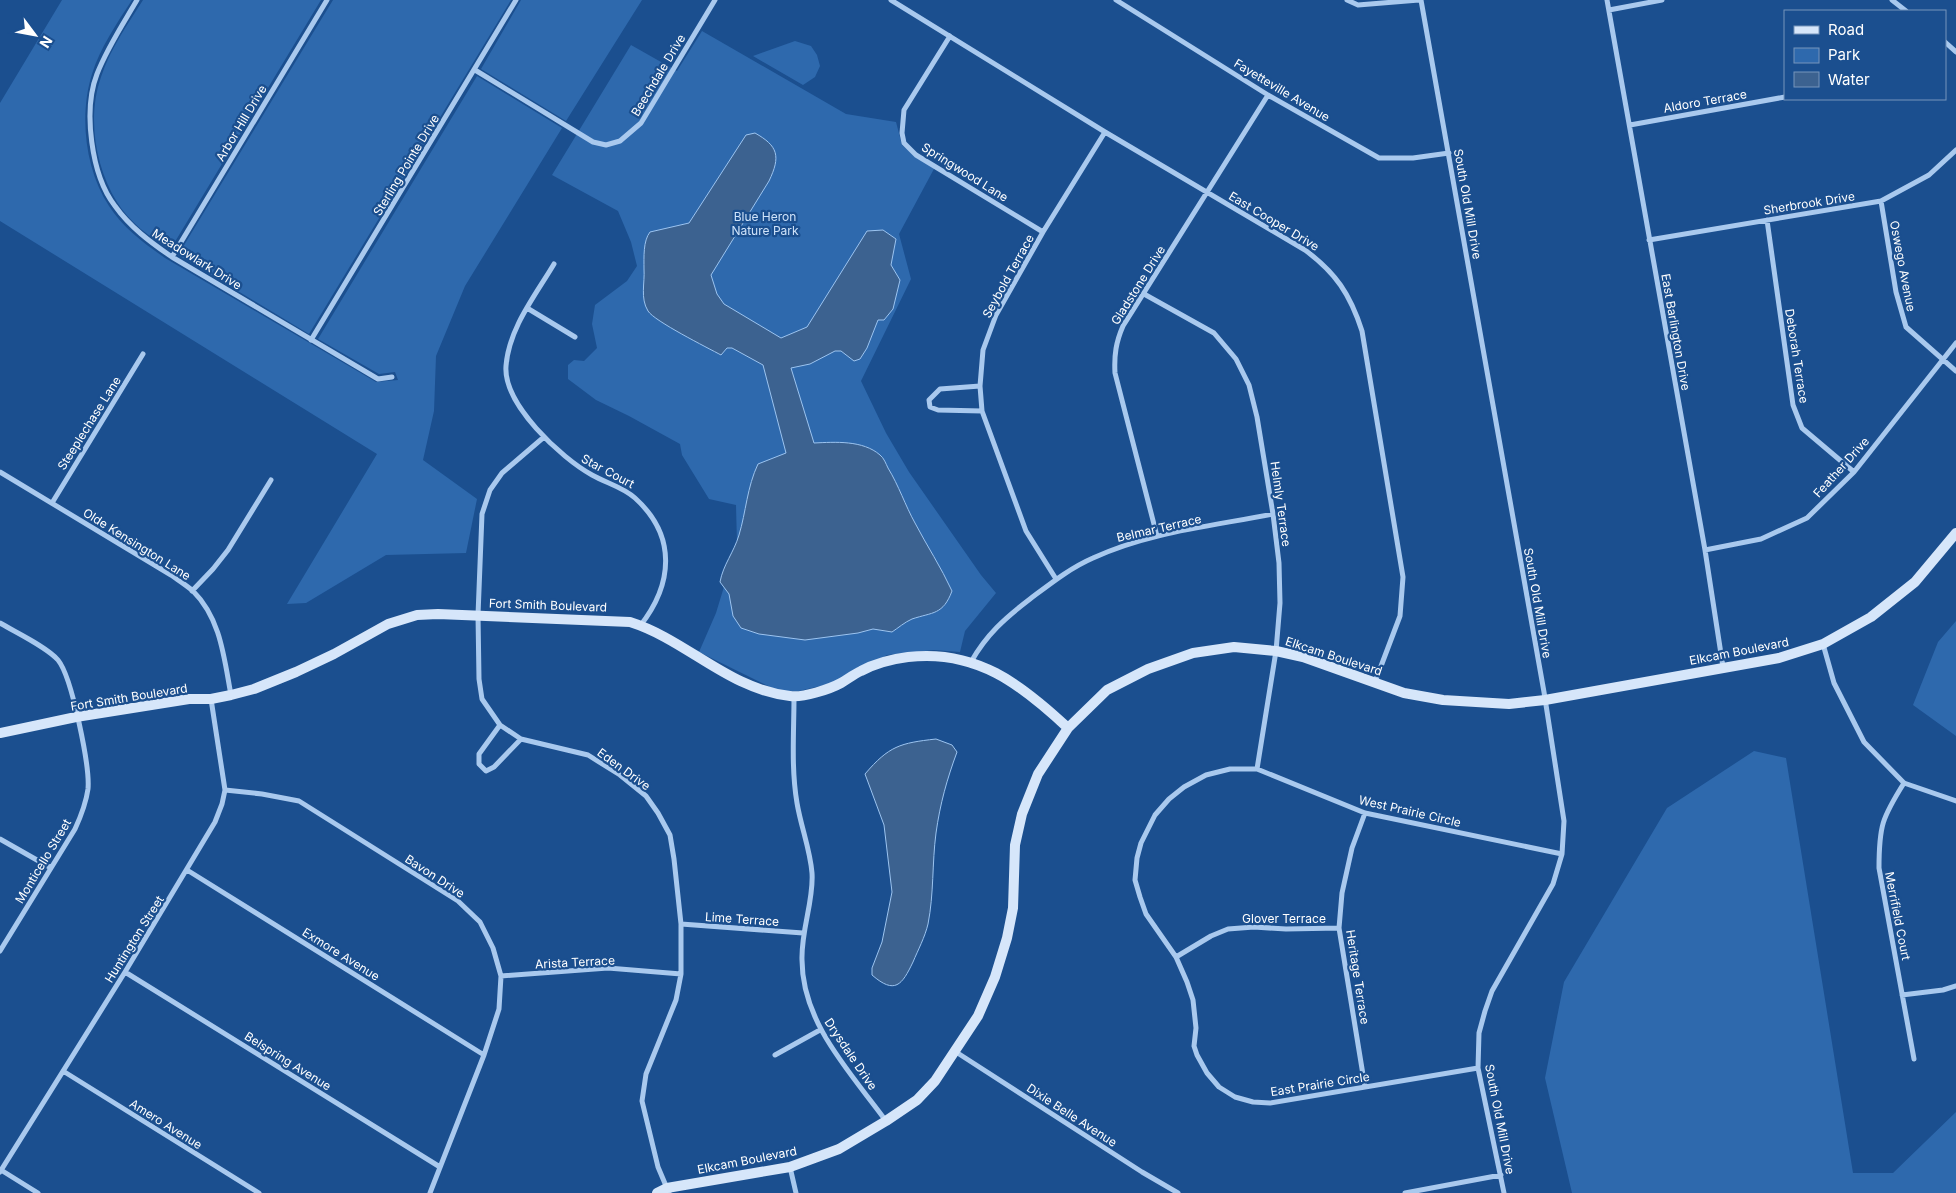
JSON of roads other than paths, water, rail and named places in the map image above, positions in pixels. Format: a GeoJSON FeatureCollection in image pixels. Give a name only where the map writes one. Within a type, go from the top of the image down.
{"type":"FeatureCollection","features":[{"type":"Feature","properties":{"kind":"street","name":"Meadowlark Drive"},"geometry":{"type":"LineString","coordinates":[[137,0],[110,44],[96,76],[91,103],[89,130],[94,158],[105,189],[114,205],[147,240],[172,257],[378,379],[392,376]]}},
{"type":"Feature","properties":{"kind":"street","name":"Arbor Hill Drive"},"geometry":{"type":"LineString","coordinates":[[172,257],[327,0]]}},
{"type":"Feature","properties":{"kind":"street","name":"Sterling Pointe Drive"},"geometry":{"type":"LineString","coordinates":[[311,340],[516,0]]}},
{"type":"Feature","properties":{"kind":"street","name":"Beechdale Drive"},"geometry":{"type":"LineString","coordinates":[[475,70],[593,142],[606,145],[620,141],[642,123],[715,0]]}},
{"type":"Feature","properties":{"kind":"street","name":"East Cooper Drive"},"geometry":{"type":"LineString","coordinates":[[891,0],[1105,132],[1305,250],[1324,264],[1345,289],[1355,308],[1362,330],[1403,576],[1400,616],[1375,682]]}},
{"type":"Feature","properties":{"kind":"street","name":"Fayetteville Avenue"},"geometry":{"type":"LineString","coordinates":[[1116,0],[1268,95],[1379,158],[1412,158],[1449,153]]}},
{"type":"Feature","properties":{"kind":"street"},"geometry":{"type":"LineString","coordinates":[[1126,6],[1130,0]]}},
{"type":"Feature","properties":{"kind":"street"},"geometry":{"type":"LineString","coordinates":[[1347,0],[1358,4],[1420,0]]}},
{"type":"Feature","properties":{"kind":"street","name":"South Old Mill Drive"},"geometry":{"type":"LineString","coordinates":[[1420,0],[1449,153],[1545,700],[1564,821],[1562,854],[1553,884],[1490,998],[1479,1033],[1478,1068],[1504,1193]]}},
{"type":"Feature","properties":{"kind":"street","name":"East Barlington Drive"},"geometry":{"type":"LineString","coordinates":[[1607,0],[1705,550],[1723,667]]}},
{"type":"Feature","properties":{"kind":"street"},"geometry":{"type":"LineString","coordinates":[[1609,10],[1662,0]]}},
{"type":"Feature","properties":{"kind":"street"},"geometry":{"type":"LineString","coordinates":[[1892,0],[1905,10]]}},
{"type":"Feature","properties":{"kind":"street","name":"Springwood Lane"},"geometry":{"type":"LineString","coordinates":[[950,36],[904,110],[902,133],[904,143],[916,155],[1043,232]]}},
{"type":"Feature","properties":{"kind":"street"},"geometry":{"type":"LineString","coordinates":[[1946,43],[1956,52]]}},
{"type":"Feature","properties":{"kind":"street","name":"Gladstone Drive"},"geometry":{"type":"LineString","coordinates":[[1157,536],[1115,373],[1116,343],[1123,326],[1268,95]]}},
{"type":"Feature","properties":{"kind":"street","name":"Aldoro Terrace"},"geometry":{"type":"LineString","coordinates":[[1630,125],[1784,98]]}},
{"type":"Feature","properties":{"kind":"street","name":"Seybold Terrace"},"geometry":{"type":"LineString","coordinates":[[1056,579],[1026,531],[982,411],[980,386],[983,350],[996,315],[1043,232],[1105,132]]}},
{"type":"Feature","properties":{"kind":"street","name":"Sherbrook Drive"},"geometry":{"type":"LineString","coordinates":[[1649,240],[1880,201],[1928,175],[1956,150]]}},
{"type":"Feature","properties":{"kind":"street","name":"Oswego Avenue"},"geometry":{"type":"LineString","coordinates":[[1880,201],[1896,292],[1906,328],[1956,371]]}},
{"type":"Feature","properties":{"kind":"street","name":"Deborah Terrace"},"geometry":{"type":"LineString","coordinates":[[1767,220],[1793,405],[1802,428],[1854,472]]}},
{"type":"Feature","properties":{"kind":"street","name":"Star Court"},"geometry":{"type":"LineString","coordinates":[[554,264],[516,326],[510,343],[506,368],[511,388],[522,409],[544,437],[570,462],[593,476],[622,489],[634,497],[651,515],[662,537],[666,553],[666,567],[661,593],[652,611],[640,626]]}},
{"type":"Feature","properties":{"kind":"street","name":"Helmly Terrace"},"geometry":{"type":"LineString","coordinates":[[1144,294],[1214,334],[1236,359],[1249,386],[1258,417],[1279,563],[1280,603],[1276,651],[1258,770]]}},
{"type":"Feature","properties":{"kind":"street"},"geometry":{"type":"LineString","coordinates":[[527,308],[575,337]]}},
{"type":"Feature","properties":{"kind":"street","name":"Feather Drive"},"geometry":{"type":"LineString","coordinates":[[1705,550],[1761,539],[1807,518],[1854,472],[1956,343]]}},
{"type":"Feature","properties":{"kind":"street","name":"Steeplechase Lane"},"geometry":{"type":"LineString","coordinates":[[52,503],[142,354]]}},
{"type":"Feature","properties":{"kind":"street"},"geometry":{"type":"LineString","coordinates":[[980,386],[940,389],[929,400],[930,407],[938,410],[982,411]]}},
{"type":"Feature","properties":{"kind":"street","name":"Eden Drive"},"geometry":{"type":"LineString","coordinates":[[544,437],[502,473],[490,490],[482,514],[478,615],[479,679],[482,699],[500,725],[521,739],[588,755],[620,775],[646,796],[670,835],[680,924],[681,974],[676,1000],[646,1074],[642,1101],[658,1167],[668,1190]]}},
{"type":"Feature","properties":{"kind":"street","name":"Olde Kensington Lane"},"geometry":{"type":"LineString","coordinates":[[0,472],[171,575],[192,591],[214,621],[220,636],[231,695]]}},
{"type":"Feature","properties":{"kind":"street"},"geometry":{"type":"LineString","coordinates":[[192,591],[228,550],[271,480]]}},
{"type":"Feature","properties":{"kind":"street","name":"Belmar Terrace"},"geometry":{"type":"LineString","coordinates":[[971,662],[981,644],[1009,615],[1056,579],[1092,558],[1124,545],[1157,536],[1273,514]]}},
{"type":"Feature","properties":{"kind":"street","name":"Elkcam Boulevard"},"geometry":{"type":"LineString","coordinates":[[657,1193],[790,1166],[838,1149],[886,1121],[917,1100],[935,1081],[956,1052],[978,1016],[995,977],[1007,938],[1013,908],[1015,845],[1022,814],[1038,774],[1068,728],[1107,690],[1148,669],[1193,653],[1234,647],[1276,651],[1303,657],[1404,693],[1442,700],[1509,704],[1545,700],[1779,658],[1823,644],[1871,618],[1915,582],[1956,533]]}},
{"type":"Feature","properties":{"kind":"street","name":"Fort Smith Boulevard"},"geometry":{"type":"LineString","coordinates":[[0,732],[189,699],[211,699],[254,689],[296,672],[402,618],[438,614],[630,622],[654,631],[741,682],[767,693],[794,697],[825,690],[862,670],[896,659],[922,656],[952,657],[971,662],[995,672],[1024,689],[1068,728]]}},
{"type":"Feature","properties":{"kind":"street","name":"Monticello Street"},"geometry":{"type":"LineString","coordinates":[[0,623],[57,659],[65,673],[73,694],[87,770],[88,789],[83,813],[75,829],[0,951]]}},
{"type":"Feature","properties":{"kind":"street"},"geometry":{"type":"LineString","coordinates":[[1823,644],[1834,683],[1864,742],[1904,782],[1956,801]]}},
{"type":"Feature","properties":{"kind":"street","name":"Drysdale Drive"},"geometry":{"type":"LineString","coordinates":[[794,697],[794,780],[797,804],[810,853],[812,876],[803,934],[802,961],[807,996],[820,1030],[886,1121]]}},
{"type":"Feature","properties":{"kind":"street","name":"Huntington Street"},"geometry":{"type":"LineString","coordinates":[[1,1171],[125,972],[215,822],[222,804],[224,790],[211,699]]}},
{"type":"Feature","properties":{"kind":"street"},"geometry":{"type":"LineString","coordinates":[[500,725],[479,754],[479,764],[486,771],[494,767],[521,739]]}},
{"type":"Feature","properties":{"kind":"street","name":"East Prairie Circle"},"geometry":{"type":"LineString","coordinates":[[1258,770],[1230,770],[1206,775],[1184,787],[1169,799],[1155,815],[1141,843],[1137,858],[1135,880],[1146,914],[1176,957],[1193,1000],[1196,1028],[1194,1046],[1196,1055],[1206,1073],[1219,1087],[1235,1097],[1254,1102],[1270,1103],[1478,1068]]}},
{"type":"Feature","properties":{"kind":"street","name":"West Prairie Circle"},"geometry":{"type":"LineString","coordinates":[[1258,770],[1365,813],[1562,854]]}},
{"type":"Feature","properties":{"kind":"street","name":"Merrifield Court"},"geometry":{"type":"LineString","coordinates":[[1904,782],[1886,811],[1879,839],[1879,868],[1914,1059]]}},
{"type":"Feature","properties":{"kind":"street","name":"Bavon Drive"},"geometry":{"type":"LineString","coordinates":[[224,790],[300,801],[458,901],[480,922],[493,948],[501,976],[499,1009],[484,1055],[430,1193]]}},
{"type":"Feature","properties":{"kind":"street","name":"Heritage Terrace"},"geometry":{"type":"LineString","coordinates":[[1365,813],[1352,848],[1342,893],[1340,928],[1365,1087]]}},
{"type":"Feature","properties":{"kind":"street"},"geometry":{"type":"LineString","coordinates":[[0,839],[51,868]]}},
{"type":"Feature","properties":{"kind":"street","name":"Exmore Avenue"},"geometry":{"type":"LineString","coordinates":[[187,870],[484,1055]]}},
{"type":"Feature","properties":{"kind":"street","name":"Lime Terrace"},"geometry":{"type":"LineString","coordinates":[[680,924],[803,934]]}},
{"type":"Feature","properties":{"kind":"street","name":"Glover Terrace"},"geometry":{"type":"LineString","coordinates":[[1176,957],[1211,936],[1228,929],[1254,927],[1286,929],[1340,928]]}},
{"type":"Feature","properties":{"kind":"street","name":"Arista Terrace"},"geometry":{"type":"LineString","coordinates":[[501,976],[608,968],[681,974]]}},
{"type":"Feature","properties":{"kind":"street","name":"Belspring Avenue"},"geometry":{"type":"LineString","coordinates":[[125,972],[440,1167]]}},
{"type":"Feature","properties":{"kind":"street"},"geometry":{"type":"LineString","coordinates":[[1902,995],[1943,990],[1956,986]]}},
{"type":"Feature","properties":{"kind":"street"},"geometry":{"type":"LineString","coordinates":[[775,1055],[820,1030]]}},
{"type":"Feature","properties":{"kind":"street","name":"Dixie Belle Avenue"},"geometry":{"type":"LineString","coordinates":[[956,1052],[1142,1172],[1178,1193]]}},
{"type":"Feature","properties":{"kind":"street","name":"Amero Avenue"},"geometry":{"type":"LineString","coordinates":[[63,1072],[259,1193]]}},
{"type":"Feature","properties":{"kind":"street"},"geometry":{"type":"LineString","coordinates":[[790,1166],[796,1193]]}},
{"type":"Feature","properties":{"kind":"street"},"geometry":{"type":"LineString","coordinates":[[1,1171],[38,1193]]}},
{"type":"Feature","properties":{"kind":"street"},"geometry":{"type":"LineString","coordinates":[[1405,1193],[1501,1175]]}},
{"type":"Feature","properties":{"kind":"water"},"geometry":{"type":"Polygon","coordinates":[[[755,133],[773,147],[776,158],[775,165],[769,181],[711,275],[717,294],[724,304],[781,338],[807,327],[867,231],[883,230],[896,239],[891,265],[900,280],[893,309],[884,320],[878,320],[867,348],[860,359],[854,361],[841,351],[835,351],[810,364],[791,368],[814,443],[840,442],[857,444],[873,450],[881,456],[952,591],[949,599],[941,609],[909,620],[892,632],[873,629],[858,633],[805,640],[759,634],[741,628],[733,616],[729,594],[720,582],[739,535],[751,482],[758,464],[786,453],[763,365],[732,348],[727,348],[721,355],[670,327],[648,311],[643,296],[644,249],[650,232],[689,223],[746,135],[755,133]]]}},
{"type":"Feature","properties":{"kind":"water"},"geometry":{"type":"Polygon","coordinates":[[[936,739],[952,745],[957,752],[944,792],[938,822],[928,924],[905,977],[897,985],[892,986],[887,985],[872,975],[872,968],[882,942],[892,892],[884,825],[865,774],[881,757],[896,747],[913,742],[936,739]]]}},
{"type":"Feature","properties":{"kind":"park label","name":"Blue Heron Nature Park"},"geometry":{"type":"Point","coordinates":[765,223]}}]}
